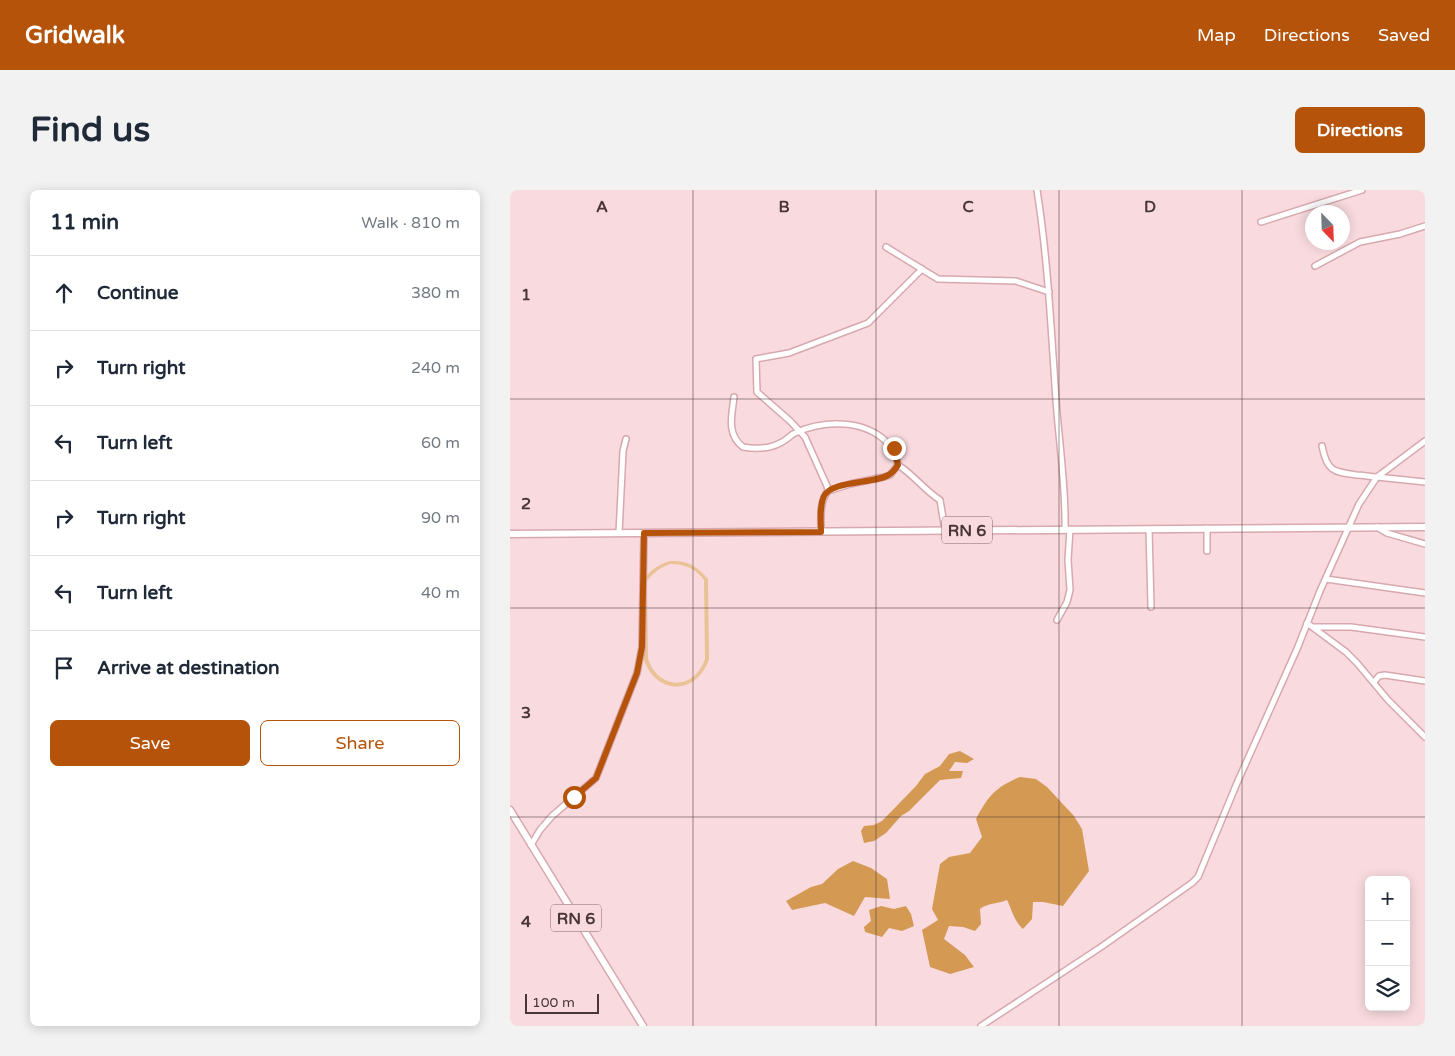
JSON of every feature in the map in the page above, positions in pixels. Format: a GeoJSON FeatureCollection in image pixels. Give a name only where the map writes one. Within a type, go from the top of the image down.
{"type":"FeatureCollection","features":[{"type":"Feature","properties":{"kind":"main road","name":"RN 6"},"geometry":{"type":"LineString","coordinates":[[510,534],[1425,527]]}},
{"type":"Feature","properties":{"kind":"main road","name":"RN 6"},"geometry":{"type":"LineString","coordinates":[[510,810],[643,1026]]}},
{"type":"Feature","properties":{"kind":"street"},"geometry":{"type":"LineString","coordinates":[[1037,190],[1047,262],[1058,430],[1065,482],[1068,529],[1070,590],[1067,602],[1057,620]]}},
{"type":"Feature","properties":{"kind":"street"},"geometry":{"type":"LineString","coordinates":[[1261,222],[1362,190]]}},
{"type":"Feature","properties":{"kind":"street"},"geometry":{"type":"LineString","coordinates":[[1315,266],[1360,242],[1425,226]]}},
{"type":"Feature","properties":{"kind":"street"},"geometry":{"type":"LineString","coordinates":[[886,247],[938,279],[1016,281],[1049,292]]}},
{"type":"Feature","properties":{"kind":"street"},"geometry":{"type":"LineString","coordinates":[[828,491],[813,453],[800,432],[757,392],[756,359],[789,353],[868,323],[922,269]]}},
{"type":"Feature","properties":{"kind":"street"},"geometry":{"type":"LineString","coordinates":[[734,397],[731,422],[732,432],[734,438],[743,447],[765,448],[814,427],[834,424],[863,427],[874,432],[894,448],[898,465],[940,500],[945,530]]}},
{"type":"Feature","properties":{"kind":"street"},"geometry":{"type":"LineString","coordinates":[[619,533],[623,451],[626,439]]}},
{"type":"Feature","properties":{"kind":"street"},"geometry":{"type":"LineString","coordinates":[[981,1026],[1101,947],[1198,877],[1365,493],[1377,477],[1425,441]]}},
{"type":"Feature","properties":{"kind":"street"},"geometry":{"type":"LineString","coordinates":[[1322,446],[1330,467],[1340,474],[1425,482]]}},
{"type":"Feature","properties":{"kind":"street"},"geometry":{"type":"LineString","coordinates":[[821,532],[821,509],[828,491],[884,477],[890,474],[898,465]]}},
{"type":"Feature","properties":{"kind":"street"},"geometry":{"type":"LineString","coordinates":[[1376,527],[1387,533],[1425,544]]}},
{"type":"Feature","properties":{"kind":"street"},"geometry":{"type":"LineString","coordinates":[[1207,528],[1207,551]]}},
{"type":"Feature","properties":{"kind":"street"},"geometry":{"type":"LineString","coordinates":[[1149,529],[1151,607]]}},
{"type":"Feature","properties":{"kind":"street"},"geometry":{"type":"LineString","coordinates":[[531,845],[540,830],[552,816],[596,778],[637,673],[642,647],[644,533]]}},
{"type":"Feature","properties":{"kind":"street"},"geometry":{"type":"LineString","coordinates":[[1326,579],[1425,593]]}},
{"type":"Feature","properties":{"kind":"street"},"geometry":{"type":"LineString","coordinates":[[1307,624],[1314,627],[1346,652],[1388,700],[1424,735]]}},
{"type":"Feature","properties":{"kind":"street"},"geometry":{"type":"LineString","coordinates":[[1314,627],[1351,628],[1425,637]]}},
{"type":"Feature","properties":{"kind":"street"},"geometry":{"type":"LineString","coordinates":[[1374,682],[1379,676],[1385,675],[1425,682]]}},
{"type":"Feature","properties":{"kind":"shaded area"},"geometry":{"type":"Polygon","coordinates":[[[676,561],[687,563],[696,567],[708,579],[709,659],[703,671],[696,679],[687,685],[677,687],[667,685],[658,680],[650,672],[644,660],[643,580],[655,568],[665,563],[676,561]],[[670,564],[660,569],[647,581],[648,659],[660,677],[677,683],[693,677],[705,659],[704,580],[693,570],[670,564]]]}},
{"type":"Feature","properties":{"kind":"shaded area"},"geometry":{"type":"Polygon","coordinates":[[[960,751],[974,759],[967,763],[955,762],[949,771],[963,771],[961,778],[940,780],[909,811],[901,816],[886,833],[874,841],[864,843],[861,831],[864,826],[874,825],[882,821],[925,774],[940,766],[949,754],[960,751]]]}},
{"type":"Feature","properties":{"kind":"shaded area"},"geometry":{"type":"Polygon","coordinates":[[[1020,777],[1036,779],[1047,787],[1074,816],[1082,829],[1089,871],[1063,906],[1033,902],[1032,919],[1023,929],[1015,919],[1007,900],[980,909],[981,924],[975,931],[963,927],[949,926],[944,939],[965,955],[974,967],[950,974],[930,967],[922,930],[938,920],[932,909],[940,864],[949,857],[970,853],[982,837],[976,819],[985,804],[993,793],[1020,777]]]}},
{"type":"Feature","properties":{"kind":"shaded area"},"geometry":{"type":"Polygon","coordinates":[[[853,861],[871,868],[887,879],[890,899],[865,897],[854,916],[825,903],[792,910],[786,901],[811,887],[822,884],[838,869],[853,861]]]}},
{"type":"Feature","properties":{"kind":"shaded area"},"geometry":{"type":"Polygon","coordinates":[[[881,906],[894,909],[906,906],[911,914],[914,926],[902,931],[889,928],[882,937],[865,932],[864,927],[871,921],[869,910],[881,906]]]}},
{"type":"Feature","properties":{"kind":"route"},"geometry":{"type":"LineString","coordinates":[[574,797],[596,778],[637,673],[642,647],[644,533],[821,532],[821,509],[828,491],[890,474],[898,465],[894,448]]}}]}
